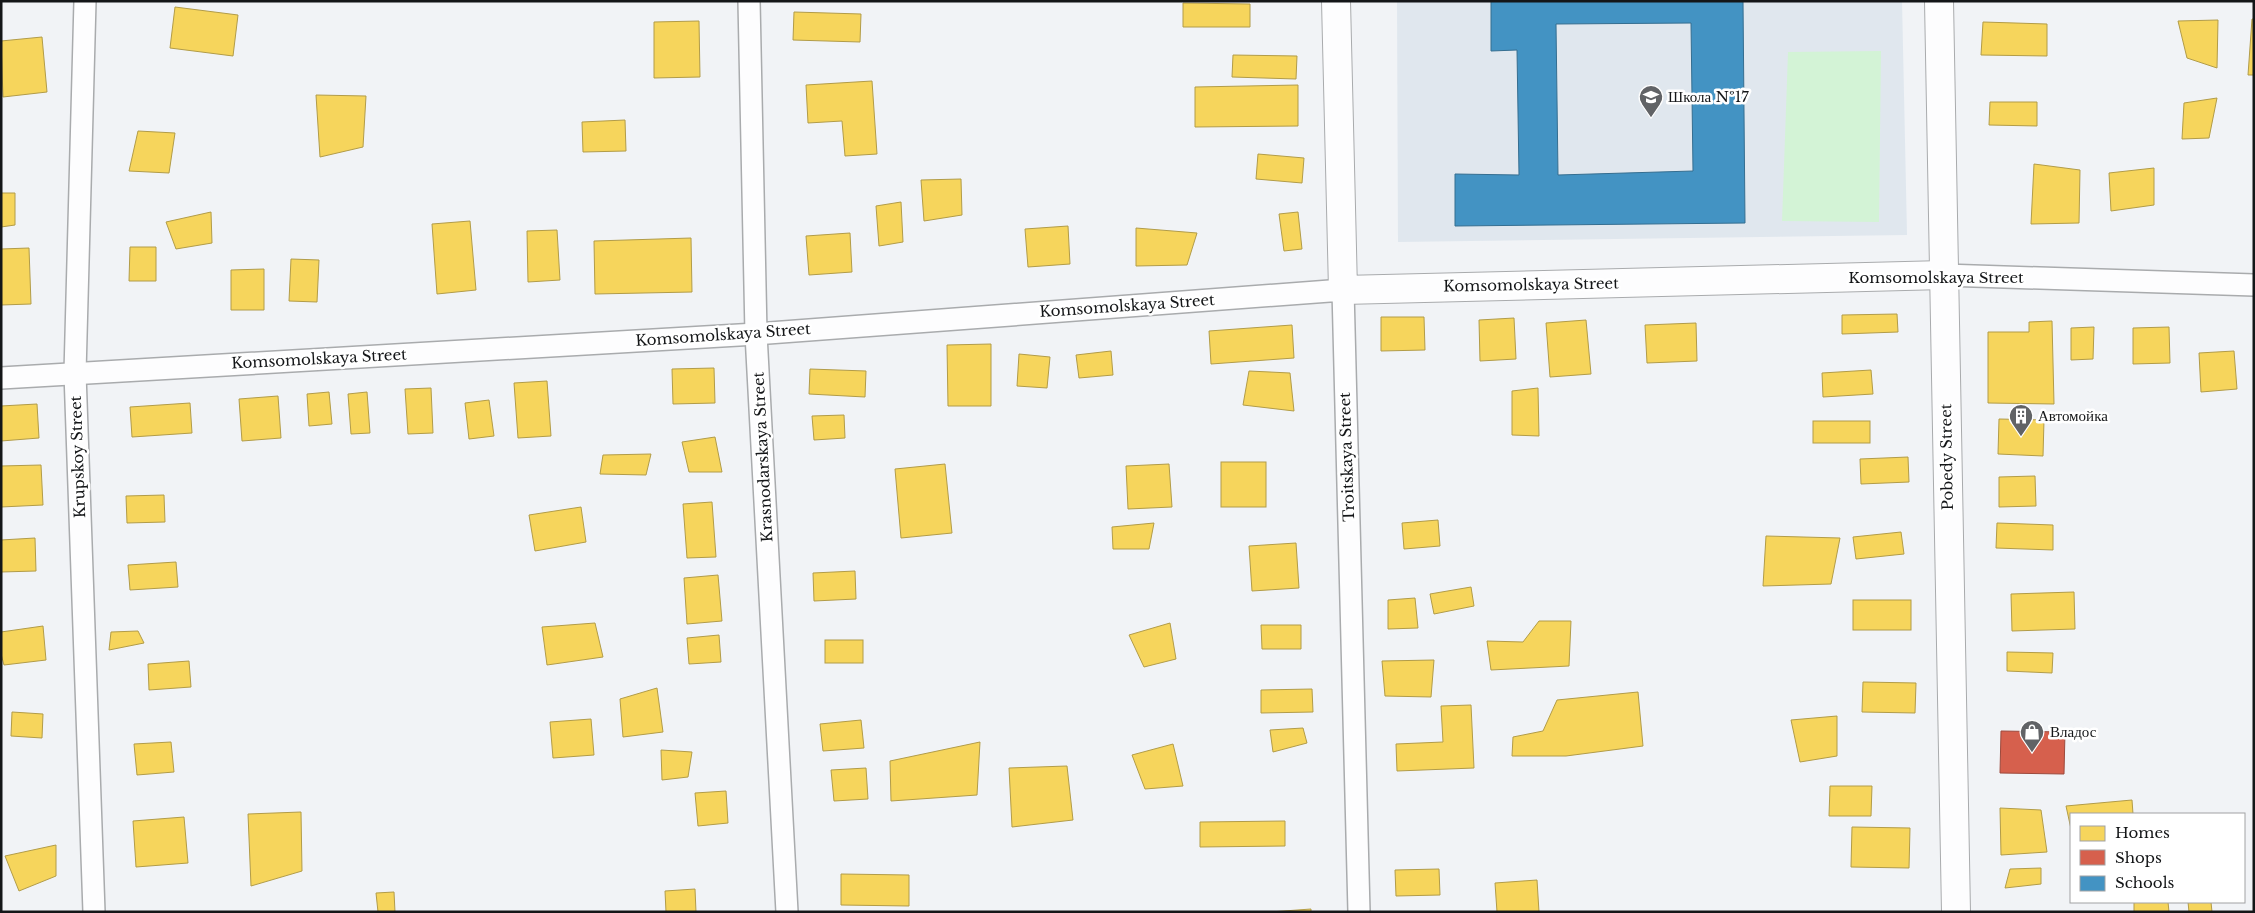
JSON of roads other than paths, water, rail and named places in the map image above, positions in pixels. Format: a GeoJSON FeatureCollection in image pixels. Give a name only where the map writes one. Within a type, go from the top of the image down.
{"type":"FeatureCollection","features":[{"type":"Feature","properties":{"kind":"street","name":"Krupskoy Street"},"geometry":{"type":"LineString","coordinates":[[85,1],[75,373],[94,912]]}},
{"type":"Feature","properties":{"kind":"street","name":"Krasnodarskaya Street"},"geometry":{"type":"LineString","coordinates":[[749,1],[756,334],[787,912]]}},
{"type":"Feature","properties":{"kind":"street","name":"Troitskaya Street"},"geometry":{"type":"LineString","coordinates":[[1336,1],[1360,912]]}},
{"type":"Feature","properties":{"kind":"street","name":"Pobedy Street"},"geometry":{"type":"LineString","coordinates":[[1939,1],[1956,912]]}},
{"type":"Feature","properties":{"kind":"street","name":"Komsomolskaya Street"},"geometry":{"type":"LineString","coordinates":[[1,378],[756,334],[1343,290],[1944,275],[2254,285]]}},
{"type":"Feature","properties":{"kind":"place","name":"Школа №17"},"geometry":{"type":"Point","coordinates":[1651,118]}},
{"type":"Feature","properties":{"kind":"place","name":"Автомойка"},"geometry":{"type":"Point","coordinates":[2021,437]}},
{"type":"Feature","properties":{"kind":"place","name":"Владос"},"geometry":{"type":"Point","coordinates":[2032,753]}}]}
